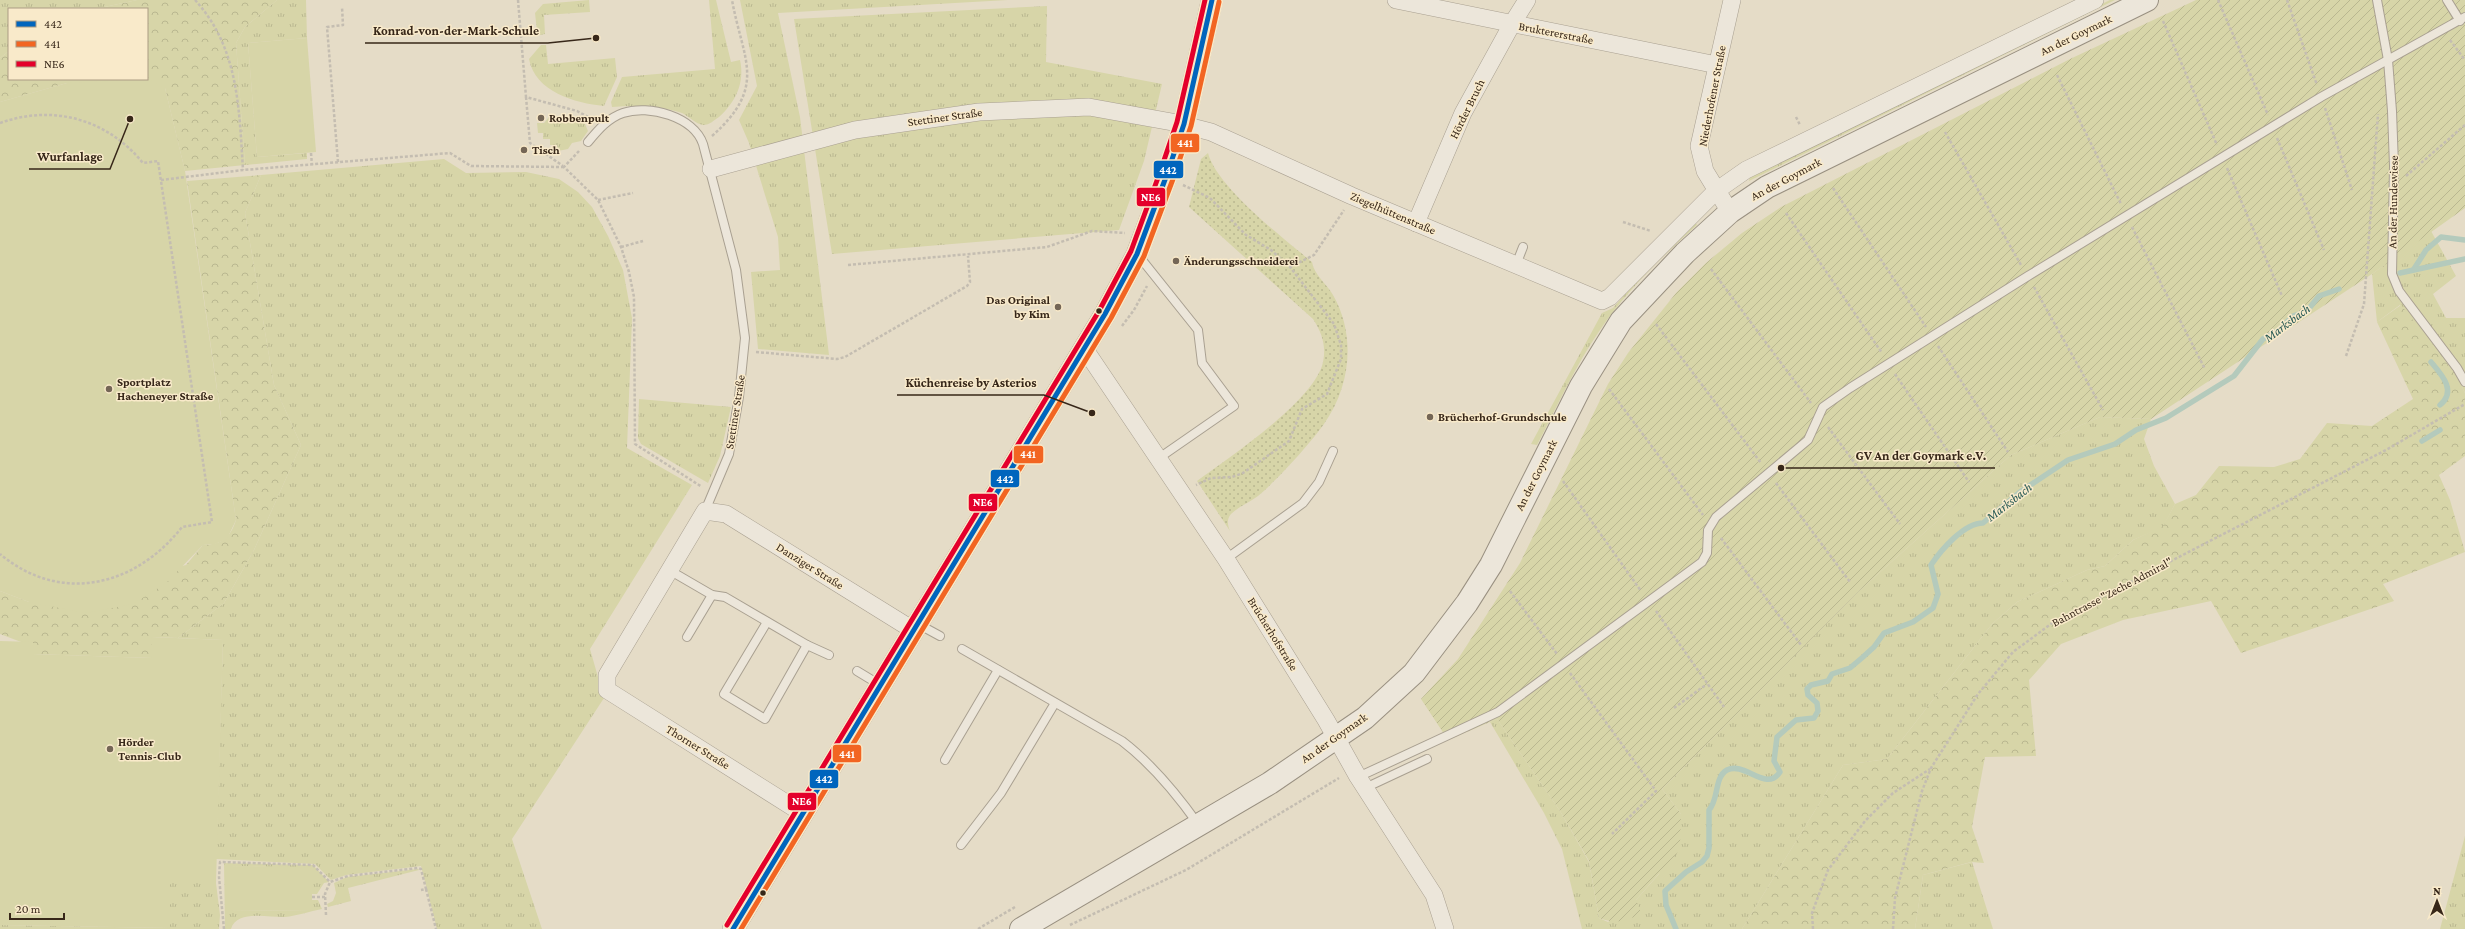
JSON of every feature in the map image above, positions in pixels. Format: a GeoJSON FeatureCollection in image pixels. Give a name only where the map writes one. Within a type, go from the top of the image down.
{"type":"FeatureCollection","features":[{"type":"Feature","properties":{"kind":"main road","name":"An der Goymark"},"geometry":{"type":"LineString","coordinates":[[1021,929],[1270,783],[1369,714],[1414,673],[1467,604],[1491,565],[1581,386],[1621,322],[1685,253],[1730,212],[1767,187],[2147,0]]}},
{"type":"Feature","properties":{"kind":"street"},"geometry":{"type":"LineString","coordinates":[[733,929],[1084,348],[1137,254],[1146,235],[1184,124],[1212,0]]}},
{"type":"Feature","properties":{"kind":"street","name":"Bruktererstraße"},"geometry":{"type":"LineString","coordinates":[[1396,0],[1717,65]]}},
{"type":"Feature","properties":{"kind":"street","name":"Hörder Bruch"},"geometry":{"type":"LineString","coordinates":[[1416,223],[1463,113],[1512,24],[1527,0]]}},
{"type":"Feature","properties":{"kind":"street","name":"Niederhofener Straße"},"geometry":{"type":"LineString","coordinates":[[1730,212],[1705,172],[1700,146],[1732,0]]}},
{"type":"Feature","properties":{"kind":"street","name":"An der Goymark"},"geometry":{"type":"LineString","coordinates":[[1716,191],[1746,170],[2095,0]]}},
{"type":"Feature","properties":{"kind":"street","name":"Stettiner Straße"},"geometry":{"type":"LineString","coordinates":[[711,169],[855,130],[978,112],[1089,107],[1184,124]]}},
{"type":"Feature","properties":{"kind":"street","name":"Ziegelhüttenstraße"},"geometry":{"type":"LineString","coordinates":[[1184,124],[1211,132],[1352,196],[1602,301],[1610,297],[1716,191]]}},
{"type":"Feature","properties":{"kind":"street","name":"Brücherhofstraße"},"geometry":{"type":"LineString","coordinates":[[1084,348],[1226,559],[1336,738],[1361,782],[1434,895],[1445,929]]}},
{"type":"Feature","properties":{"kind":"street","name":"Stettiner Straße"},"geometry":{"type":"LineString","coordinates":[[607,675],[705,511]]}},
{"type":"Feature","properties":{"kind":"street","name":"Danziger Straße"},"geometry":{"type":"LineString","coordinates":[[705,511],[726,514],[915,627]]}},
{"type":"Feature","properties":{"kind":"street","name":"Thorner Straße"},"geometry":{"type":"LineString","coordinates":[[607,675],[607,690],[802,813]]}},
{"type":"Feature","properties":{"kind":"lane","name":"An der Hundewiese"},"geometry":{"type":"LineString","coordinates":[[2377,0],[2388,60],[2394,166],[2392,274],[2399,291],[2457,368],[2465,382]]}},
{"type":"Feature","properties":{"kind":"lane"},"geometry":{"type":"LineString","coordinates":[[1361,782],[1498,712],[1565,665],[1702,562],[1707,553],[1708,530],[1716,517],[1808,440],[1818,414],[1828,403],[1932,336],[2321,97],[2462,19],[2447,0]]}},
{"type":"Feature","properties":{"kind":"lane","name":"Stettiner Straße"},"geometry":{"type":"LineString","coordinates":[[588,142],[603,124],[624,113],[655,111],[681,119],[700,133],[711,169],[736,270],[745,338],[739,397],[729,454],[705,511]]}},
{"type":"Feature","properties":{"kind":"lane"},"geometry":{"type":"LineString","coordinates":[[1516,265],[1523,247]]}},
{"type":"Feature","properties":{"kind":"lane"},"geometry":{"type":"LineString","coordinates":[[1137,254],[1198,330],[1202,363],[1234,406],[1159,458]]}},
{"type":"Feature","properties":{"kind":"lane"},"geometry":{"type":"LineString","coordinates":[[1226,559],[1303,503],[1319,482],[1333,451]]}},
{"type":"Feature","properties":{"kind":"lane"},"geometry":{"type":"LineString","coordinates":[[669,570],[712,595],[725,598],[807,646],[829,655]]}},
{"type":"Feature","properties":{"kind":"lane"},"geometry":{"type":"LineString","coordinates":[[687,637],[712,595]]}},
{"type":"Feature","properties":{"kind":"lane"},"geometry":{"type":"LineString","coordinates":[[767,622],[724,694],[765,719],[807,646]]}},
{"type":"Feature","properties":{"kind":"lane"},"geometry":{"type":"LineString","coordinates":[[915,627],[940,636]]}},
{"type":"Feature","properties":{"kind":"lane"},"geometry":{"type":"LineString","coordinates":[[962,649],[1122,741],[1142,757],[1169,786],[1199,826]]}},
{"type":"Feature","properties":{"kind":"lane"},"geometry":{"type":"LineString","coordinates":[[945,760],[998,670]]}},
{"type":"Feature","properties":{"kind":"lane"},"geometry":{"type":"LineString","coordinates":[[857,671],[880,685]]}},
{"type":"Feature","properties":{"kind":"lane"},"geometry":{"type":"LineString","coordinates":[[961,845],[1001,793],[1055,703]]}},
{"type":"Feature","properties":{"kind":"lane"},"geometry":{"type":"LineString","coordinates":[[1361,782],[1427,759]]}},
{"type":"Feature","properties":{"kind":"path"},"geometry":{"type":"LineString","coordinates":[[195,0],[221,36],[232,67],[238,91],[243,170]]}},
{"type":"Feature","properties":{"kind":"path"},"geometry":{"type":"LineString","coordinates":[[518,0],[530,143],[564,167],[598,200],[621,247],[634,298],[635,444],[711,494]]}},
{"type":"Feature","properties":{"kind":"path"},"geometry":{"type":"LineString","coordinates":[[703,144],[725,124],[744,95],[749,74],[732,0]]}},
{"type":"Feature","properties":{"kind":"path"},"geometry":{"type":"LineString","coordinates":[[338,162],[327,26],[343,25],[342,7]]}},
{"type":"Feature","properties":{"kind":"path"},"geometry":{"type":"LineString","coordinates":[[2443,30],[2465,60]]}},
{"type":"Feature","properties":{"kind":"path"},"geometry":{"type":"LineString","coordinates":[[526,97],[577,111],[603,124]]}},
{"type":"Feature","properties":{"kind":"path"},"geometry":{"type":"LineString","coordinates":[[2346,356],[2364,304],[2378,110]]}},
{"type":"Feature","properties":{"kind":"path"},"geometry":{"type":"LineString","coordinates":[[0,123],[31,114],[53,114],[93,124],[110,132],[143,163],[158,161],[212,522],[182,527],[151,559],[118,577],[96,583],[78,584],[52,581],[30,574],[0,554]]}},
{"type":"Feature","properties":{"kind":"path"},"geometry":{"type":"LineString","coordinates":[[2406,176],[2465,125]]}},
{"type":"Feature","properties":{"kind":"path"},"geometry":{"type":"LineString","coordinates":[[161,180],[243,170],[450,154],[471,166],[564,167],[588,142]]}},
{"type":"Feature","properties":{"kind":"path"},"geometry":{"type":"LineString","coordinates":[[311,153],[312,165]]}},
{"type":"Feature","properties":{"kind":"path"},"geometry":{"type":"LineString","coordinates":[[1166,177],[1210,198],[1246,235],[1271,250],[1290,267],[1334,324],[1341,352],[1341,359],[1327,394],[1302,409],[1289,441],[1242,473],[1232,477],[1211,478],[1183,494]]}},
{"type":"Feature","properties":{"kind":"path"},"geometry":{"type":"LineString","coordinates":[[1833,188],[2008,452]]}},
{"type":"Feature","properties":{"kind":"path"},"geometry":{"type":"LineString","coordinates":[[598,200],[633,193]]}},
{"type":"Feature","properties":{"kind":"path"},"geometry":{"type":"LineString","coordinates":[[1290,267],[1314,256],[1352,196]]}},
{"type":"Feature","properties":{"kind":"path"},"geometry":{"type":"LineString","coordinates":[[1786,213],[1969,482]]}},
{"type":"Feature","properties":{"kind":"path"},"geometry":{"type":"LineString","coordinates":[[1623,222],[1656,233]]}},
{"type":"Feature","properties":{"kind":"path"},"geometry":{"type":"LineString","coordinates":[[848,265],[968,256],[1047,247],[1092,231],[1146,235]]}},
{"type":"Feature","properties":{"kind":"path"},"geometry":{"type":"LineString","coordinates":[[621,247],[643,241]]}},
{"type":"Feature","properties":{"kind":"path"},"geometry":{"type":"LineString","coordinates":[[744,349],[837,359],[845,357],[967,286],[970,282],[968,256]]}},
{"type":"Feature","properties":{"kind":"path"},"geometry":{"type":"LineString","coordinates":[[1711,269],[1900,524]]}},
{"type":"Feature","properties":{"kind":"path"},"geometry":{"type":"LineString","coordinates":[[1656,324],[1850,582]]}},
{"type":"Feature","properties":{"kind":"path","name":"Bahntrasse \"Zeche Admiral\""},"geometry":{"type":"LineString","coordinates":[[1893,929],[1895,898],[1922,791],[1931,768],[1978,694],[2014,652],[2055,621],[2386,450],[2465,404]]}},
{"type":"Feature","properties":{"kind":"path"},"geometry":{"type":"LineString","coordinates":[[1510,591],[1656,791],[1612,834]]}},
{"type":"Feature","properties":{"kind":"path"},"geometry":{"type":"LineString","coordinates":[[1674,708],[1707,684]]}},
{"type":"Feature","properties":{"kind":"path"},"geometry":{"type":"LineString","coordinates":[[1813,929],[1812,913],[1833,864],[1865,821],[1893,793],[1931,768]]}},
{"type":"Feature","properties":{"kind":"path"},"geometry":{"type":"LineString","coordinates":[[1067,926],[1186,870],[1334,780]]}},
{"type":"Feature","properties":{"kind":"path"},"geometry":{"type":"LineString","coordinates":[[224,929],[219,877],[220,862],[314,864],[330,882]]}},
{"type":"Feature","properties":{"kind":"path"},"geometry":{"type":"LineString","coordinates":[[330,882],[348,876],[418,868],[421,869],[436,929]]}},
{"type":"Feature","properties":{"kind":"path"},"geometry":{"type":"LineString","coordinates":[[326,915],[325,897],[330,882]]}},
{"type":"Feature","properties":{"kind":"path"},"geometry":{"type":"LineString","coordinates":[[421,890],[426,889]]}},
{"type":"Feature","properties":{"kind":"path"},"geometry":{"type":"LineString","coordinates":[[312,897],[325,897]]}},
{"type":"Feature","properties":{"kind":"path"},"geometry":{"type":"LineString","coordinates":[[978,929],[1014,907]]}},
{"type":"Feature","properties":{"kind":"green space"},"geometry":{"type":"Polygon","coordinates":[[[0,0],[137,0],[100,8],[8,8],[8,52],[0,58],[0,0]]]}},
{"type":"Feature","properties":{"kind":"green space"},"geometry":{"type":"Polygon","coordinates":[[[137,0],[277,0],[245,27],[236,43],[245,165],[185,171],[165,88],[67,83],[0,102],[0,58],[8,52],[8,80],[148,80],[148,8],[100,8],[137,0]]]}},
{"type":"Feature","properties":{"kind":"green space"},"geometry":{"type":"Polygon","coordinates":[[[277,0],[306,0],[307,38],[248,43],[257,157],[307,153],[307,159],[245,165],[236,43],[245,27],[277,0]]]}},
{"type":"Feature","properties":{"kind":"green space"},"geometry":{"type":"Polygon","coordinates":[[[589,0],[590,12],[544,15],[545,34],[540,35],[537,31],[535,13],[543,4],[589,0]]]}},
{"type":"Feature","properties":{"kind":"green space"},"geometry":{"type":"Polygon","coordinates":[[[709,0],[716,0],[731,62],[740,60],[741,76],[738,91],[725,111],[712,122],[703,125],[695,122],[682,113],[664,108],[638,106],[612,107],[611,102],[622,77],[715,69],[709,0]]]}},
{"type":"Feature","properties":{"kind":"green space"},"geometry":{"type":"Polygon","coordinates":[[[740,0],[1008,0],[778,13],[800,117],[829,355],[758,349],[751,272],[780,270],[778,237],[749,143],[739,120],[757,86],[740,0]]]}},
{"type":"Feature","properties":{"kind":"green space"},"geometry":{"type":"Polygon","coordinates":[[[2110,0],[2115,0],[1749,181],[1750,177],[2110,0]]]}},
{"type":"Feature","properties":{"kind":"green space"},"geometry":{"type":"Polygon","coordinates":[[[2196,0],[2465,0],[2465,208],[2372,274],[2151,419],[2100,417],[2011,455],[1859,591],[1662,789],[1681,814],[1680,845],[1677,853],[1636,900],[1641,913],[1626,920],[1620,921],[1610,921],[1599,918],[1589,861],[1560,811],[1497,719],[1448,740],[1421,699],[1458,659],[1520,563],[1608,384],[1628,353],[1676,293],[1706,263],[1742,233],[1781,207],[2070,59],[2196,0]]]}},
{"type":"Feature","properties":{"kind":"green space"},"geometry":{"type":"Polygon","coordinates":[[[1047,6],[1046,62],[1162,84],[1144,161],[1119,230],[832,254],[794,19],[1047,6]]]}},
{"type":"Feature","properties":{"kind":"green space"},"geometry":{"type":"Polygon","coordinates":[[[307,38],[316,152],[257,157],[248,43],[307,38]]]}},
{"type":"Feature","properties":{"kind":"green space"},"geometry":{"type":"Polygon","coordinates":[[[541,45],[546,45],[548,64],[615,58],[617,77],[604,106],[569,99],[548,88],[539,80],[529,59],[541,45]]]}},
{"type":"Feature","properties":{"kind":"green space","name":"Sportplatz Hacheneyer Straße"},"geometry":{"type":"Polygon","coordinates":[[[148,79],[165,88],[185,171],[236,520],[227,539],[215,544],[203,545],[166,583],[133,604],[86,613],[29,602],[0,591],[0,102],[67,83],[148,79]]]}},
{"type":"Feature","properties":{"kind":"green space"},"geometry":{"type":"Polygon","coordinates":[[[549,117],[575,119],[585,124],[588,131],[581,141],[572,143],[568,149],[558,151],[557,145],[550,145],[550,139],[543,139],[543,133],[538,133],[537,123],[544,123],[549,117]]]}},
{"type":"Feature","properties":{"kind":"green space"},"geometry":{"type":"Polygon","coordinates":[[[1208,153],[1214,166],[1224,181],[1237,196],[1269,227],[1312,262],[1315,271],[1333,295],[1340,310],[1345,327],[1347,343],[1345,377],[1333,409],[1324,424],[1302,452],[1275,481],[1258,496],[1237,509],[1229,516],[1228,525],[1230,531],[1197,481],[1267,429],[1302,397],[1314,381],[1322,366],[1324,348],[1322,336],[1313,319],[1189,207],[1201,159],[1208,153]]]}},
{"type":"Feature","properties":{"kind":"green space"},"geometry":{"type":"Polygon","coordinates":[[[444,159],[466,173],[526,172],[559,179],[578,192],[592,207],[608,236],[623,270],[632,318],[627,448],[692,485],[590,649],[604,698],[512,839],[542,929],[437,929],[421,866],[346,875],[331,880],[315,864],[216,859],[223,640],[178,638],[224,603],[254,550],[301,445],[274,385],[245,213],[261,175],[444,159]]]}},
{"type":"Feature","properties":{"kind":"green space"},"geometry":{"type":"Polygon","coordinates":[[[261,175],[245,213],[274,385],[301,445],[254,550],[224,603],[178,638],[152,637],[152,658],[33,654],[29,645],[0,634],[0,591],[29,602],[186,565],[203,545],[216,543],[225,539],[234,526],[236,520],[187,181],[261,175]]]}},
{"type":"Feature","properties":{"kind":"green space"},"geometry":{"type":"Polygon","coordinates":[[[1695,222],[1697,225],[1646,274],[1610,315],[1582,358],[1537,445],[1531,444],[1602,313],[1613,308],[1649,267],[1695,222]]]}},
{"type":"Feature","properties":{"kind":"green space"},"geometry":{"type":"Polygon","coordinates":[[[2431,231],[2456,276],[2433,294],[2446,318],[2465,318],[2465,393],[2456,375],[2400,305],[2377,322],[2372,274],[2431,231]]]}},
{"type":"Feature","properties":{"kind":"green space"},"geometry":{"type":"Polygon","coordinates":[[[2401,305],[2456,375],[2465,393],[2465,456],[2439,475],[2450,500],[2465,552],[2383,584],[2394,601],[2241,653],[2211,601],[2123,620],[2061,644],[2029,680],[2036,756],[1985,757],[1972,827],[1984,863],[1971,862],[1923,875],[1915,929],[1742,929],[1843,765],[1887,759],[1992,624],[2017,602],[2087,570],[2105,566],[2133,540],[2163,526],[2175,504],[2196,495],[2219,466],[2274,467],[2300,459],[2327,423],[2372,426],[2413,399],[2377,322],[2401,305]]]}},
{"type":"Feature","properties":{"kind":"green space"},"geometry":{"type":"Polygon","coordinates":[[[639,399],[731,407],[720,456],[708,483],[641,444],[638,438],[639,399]]]}},
{"type":"Feature","properties":{"kind":"green space"},"geometry":{"type":"Polygon","coordinates":[[[2100,417],[2151,419],[2144,439],[2154,466],[2175,504],[2163,527],[2133,540],[2105,566],[2087,570],[2017,602],[1992,624],[1887,759],[1843,765],[1742,929],[1582,929],[1562,849],[1544,813],[1490,722],[1497,719],[1560,811],[1589,862],[1599,918],[1608,922],[1636,900],[1659,874],[1681,814],[1662,789],[1859,591],[2011,455],[2100,417]]]}},
{"type":"Feature","properties":{"kind":"green space","name":"Hörder Tennis-Club"},"geometry":{"type":"Polygon","coordinates":[[[152,637],[223,640],[216,883],[170,883],[170,928],[0,925],[0,641],[33,642],[33,654],[151,658],[152,637]]]}},
{"type":"Feature","properties":{"kind":"green space"},"geometry":{"type":"Polygon","coordinates":[[[2465,836],[2465,929],[2440,929],[2465,836]]]}},
{"type":"Feature","properties":{"kind":"green space"},"geometry":{"type":"Polygon","coordinates":[[[1972,862],[1993,929],[1915,929],[1923,875],[1972,862]]]}},
{"type":"Feature","properties":{"kind":"green space"},"geometry":{"type":"Polygon","coordinates":[[[224,863],[313,865],[329,882],[324,883],[317,894],[312,894],[312,868],[228,866],[228,910],[312,911],[312,900],[318,900],[322,909],[285,917],[247,917],[234,923],[231,929],[225,929],[224,863]]]}},
{"type":"Feature","properties":{"kind":"green space"},"geometry":{"type":"Polygon","coordinates":[[[228,866],[312,867],[312,911],[228,910],[228,866]]]}},
{"type":"Feature","properties":{"kind":"green space"},"geometry":{"type":"Polygon","coordinates":[[[419,870],[348,888],[351,901],[328,907],[327,904],[333,901],[336,893],[334,883],[347,877],[419,870]]]}},
{"type":"Feature","properties":{"kind":"green space"},"geometry":{"type":"Polygon","coordinates":[[[170,883],[216,883],[220,915],[219,929],[0,929],[0,925],[170,928],[170,883]]]}},
{"type":"Feature","properties":{"kind":"waterway","name":"Marksbach"},"geometry":{"type":"LineString","coordinates":[[2414,269],[2426,250],[2441,237],[2465,240]]}},
{"type":"Feature","properties":{"kind":"waterway","name":"Marksbach"},"geometry":{"type":"LineString","coordinates":[[2400,273],[2465,259]]}},
{"type":"Feature","properties":{"kind":"waterway","name":"Marksbach"},"geometry":{"type":"LineString","coordinates":[[1676,929],[1666,905],[1665,891],[1686,872],[1702,862],[1707,856],[1709,848],[1709,810],[1714,801],[1718,783],[1723,773],[1734,768],[1741,769],[1768,779],[1774,778],[1780,772],[1774,761],[1777,737],[1796,720],[1814,718],[1818,711],[1817,703],[1808,695],[1807,689],[1811,685],[1828,681],[1832,674],[1850,668],[1874,647],[1884,633],[1913,622],[1933,608],[1938,594],[1931,565],[1954,538],[1968,527],[1983,523],[2020,492],[2068,460],[2115,444],[2136,430],[2166,418],[2234,376],[2263,339],[2279,330],[2293,316],[2307,311],[2319,296],[2339,289]]}},
{"type":"Feature","properties":{"kind":"waterway"},"geometry":{"type":"LineString","coordinates":[[2431,362],[2443,378],[2448,389],[2445,400],[2440,405]]}},
{"type":"Feature","properties":{"kind":"waterway"},"geometry":{"type":"LineString","coordinates":[[2422,441],[2440,430]]}},
{"type":"Feature","properties":{"kind":"transit line","name":"NE6"},"geometry":{"type":"LineString","coordinates":[[727,925],[1099,311],[1131,251],[1177,122],[1205,0]]}},
{"type":"Feature","properties":{"kind":"transit line","name":"442"},"geometry":{"type":"LineString","coordinates":[[733,929],[1105,314],[1137,254],[1184,124],[1212,0]]}},
{"type":"Feature","properties":{"kind":"transit line","name":"441"},"geometry":{"type":"LineString","coordinates":[[741,929],[1111,318],[1144,256],[1191,126],[1219,2]]}},
{"type":"Feature","properties":{"kind":"place","name":"Konrad-von-der-Mark-Schule"},"geometry":{"type":"Point","coordinates":[596,38]}},
{"type":"Feature","properties":{"kind":"place","name":"Robbenpult"},"geometry":{"type":"Point","coordinates":[541,118]}},
{"type":"Feature","properties":{"kind":"place","name":"Wurfanlage"},"geometry":{"type":"Point","coordinates":[130,119]}},
{"type":"Feature","properties":{"kind":"place","name":"Tisch"},"geometry":{"type":"Point","coordinates":[524,150]}},
{"type":"Feature","properties":{"kind":"place","name":"Änderungsschneiderei"},"geometry":{"type":"Point","coordinates":[1176,261]}},
{"type":"Feature","properties":{"kind":"place","name":"Das Original by Kim"},"geometry":{"type":"Point","coordinates":[1058,307]}},
{"type":"Feature","properties":{"kind":"place","name":"Sportplatz Hacheneyer Straße"},"geometry":{"type":"Point","coordinates":[109,389]}},
{"type":"Feature","properties":{"kind":"place","name":"Küchenreise by Asterios"},"geometry":{"type":"Point","coordinates":[1092,413]}},
{"type":"Feature","properties":{"kind":"place","name":"Brücherhof-Grundschule"},"geometry":{"type":"Point","coordinates":[1430,417]}},
{"type":"Feature","properties":{"kind":"place","name":"GV An der Goymark e.V."},"geometry":{"type":"Point","coordinates":[1781,468]}},
{"type":"Feature","properties":{"kind":"place","name":"Hörder Tennis-Club"},"geometry":{"type":"Point","coordinates":[110,749]}}]}
